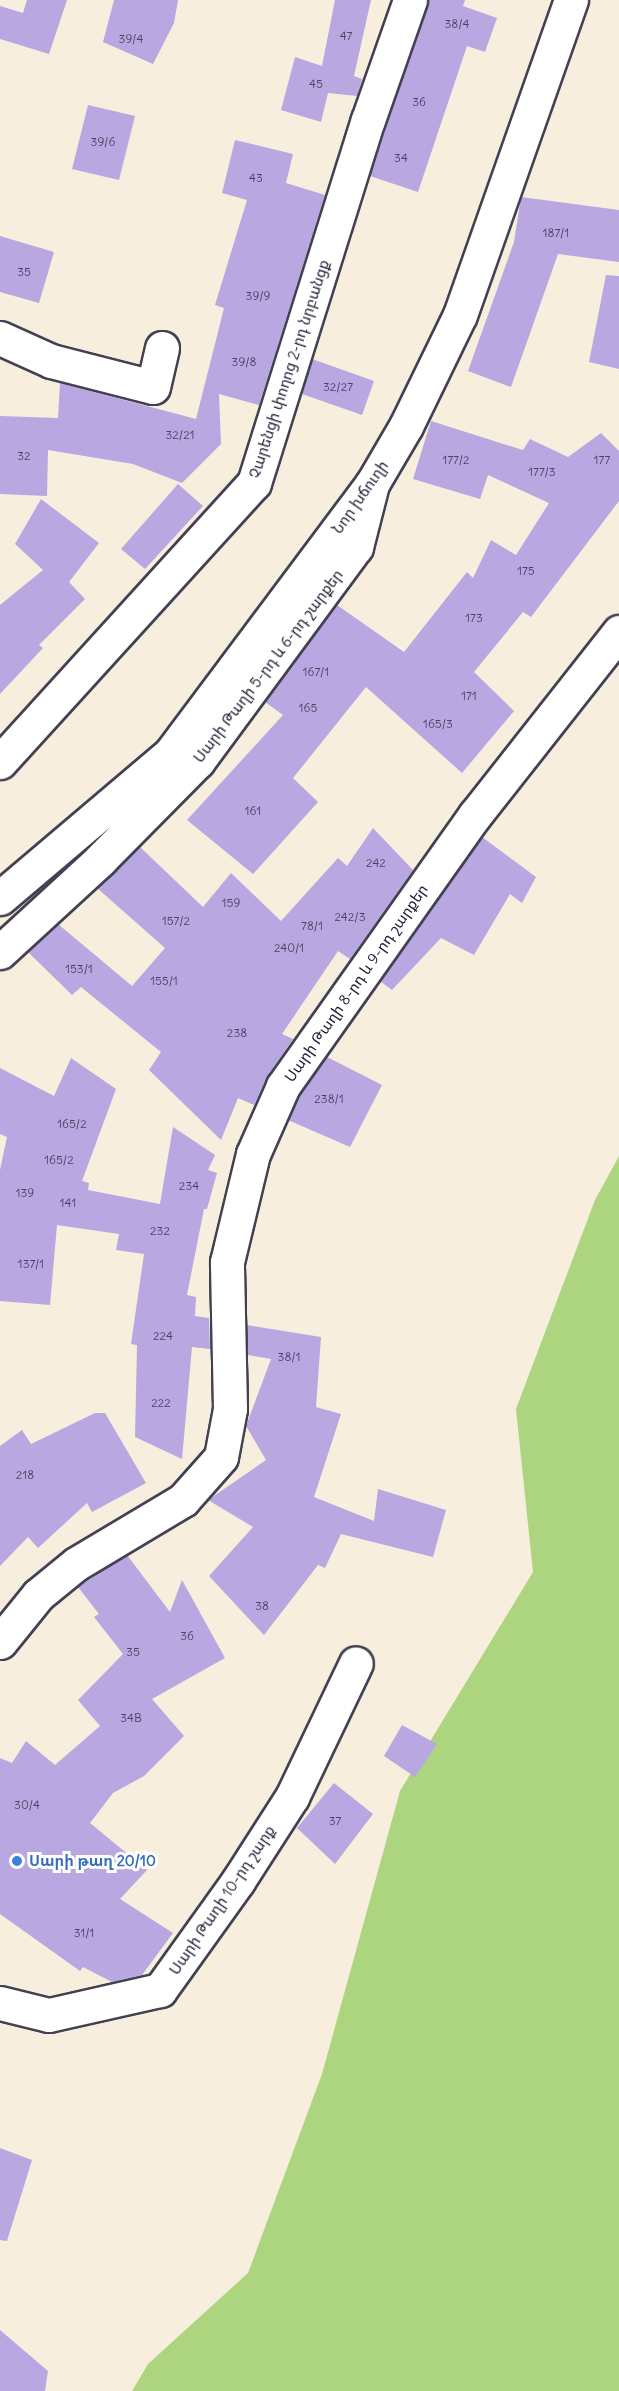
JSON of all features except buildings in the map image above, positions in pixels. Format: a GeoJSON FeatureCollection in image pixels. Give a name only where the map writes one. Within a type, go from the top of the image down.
{"type":"FeatureCollection","features":[{"type":"Feature","properties":{"kind":"street","name":"Չարենցի փողոց 2-րդ նրբանցք"},"geometry":{"type":"LineString","coordinates":[[0,762],[254,483],[410,0]]}},
{"type":"Feature","properties":{"kind":"street","name":"Նոր խճուղի"},"geometry":{"type":"LineString","coordinates":[[0,898],[170,754],[372,484],[406,426],[460,315],[571,0]]}},
{"type":"Feature","properties":{"kind":"street"},"geometry":{"type":"LineString","coordinates":[[0,338],[51,361],[153,387],[162,348]]}},
{"type":"Feature","properties":{"kind":"street","name":"Սարի Թաղի 5-րդ և 6-րդ շարքեր"},"geometry":{"type":"LineString","coordinates":[[0,952],[100,860],[198,761],[356,547],[372,484]]}},
{"type":"Feature","properties":{"kind":"street","name":"Սարի Թաղի 8-րդ և 9-րդ շարքեր"},"geometry":{"type":"LineString","coordinates":[[0,1642],[38,1595],[75,1564],[183,1500],[221,1457],[230,1409],[227,1262],[254,1154],[283,1086],[475,815],[619,632]]}},
{"type":"Feature","properties":{"kind":"street","name":"Սարի Թաղի 10-րդ շարք"},"geometry":{"type":"LineString","coordinates":[[0,2003],[49,2015],[160,1990],[238,1881],[292,1797],[356,1662]]}},
{"type":"Feature","properties":{"kind":"green space"},"geometry":{"type":"Polygon","coordinates":[[[619,1156],[619,2391],[132,2391],[148,2364],[248,2273],[322,2074],[400,1791],[533,1572],[516,1409],[595,1200],[619,1156]]]}},
{"type":"Feature","properties":{"kind":"place","name":"Սարի թաղ 20/10"},"geometry":{"type":"Point","coordinates":[17,1861]}}]}
